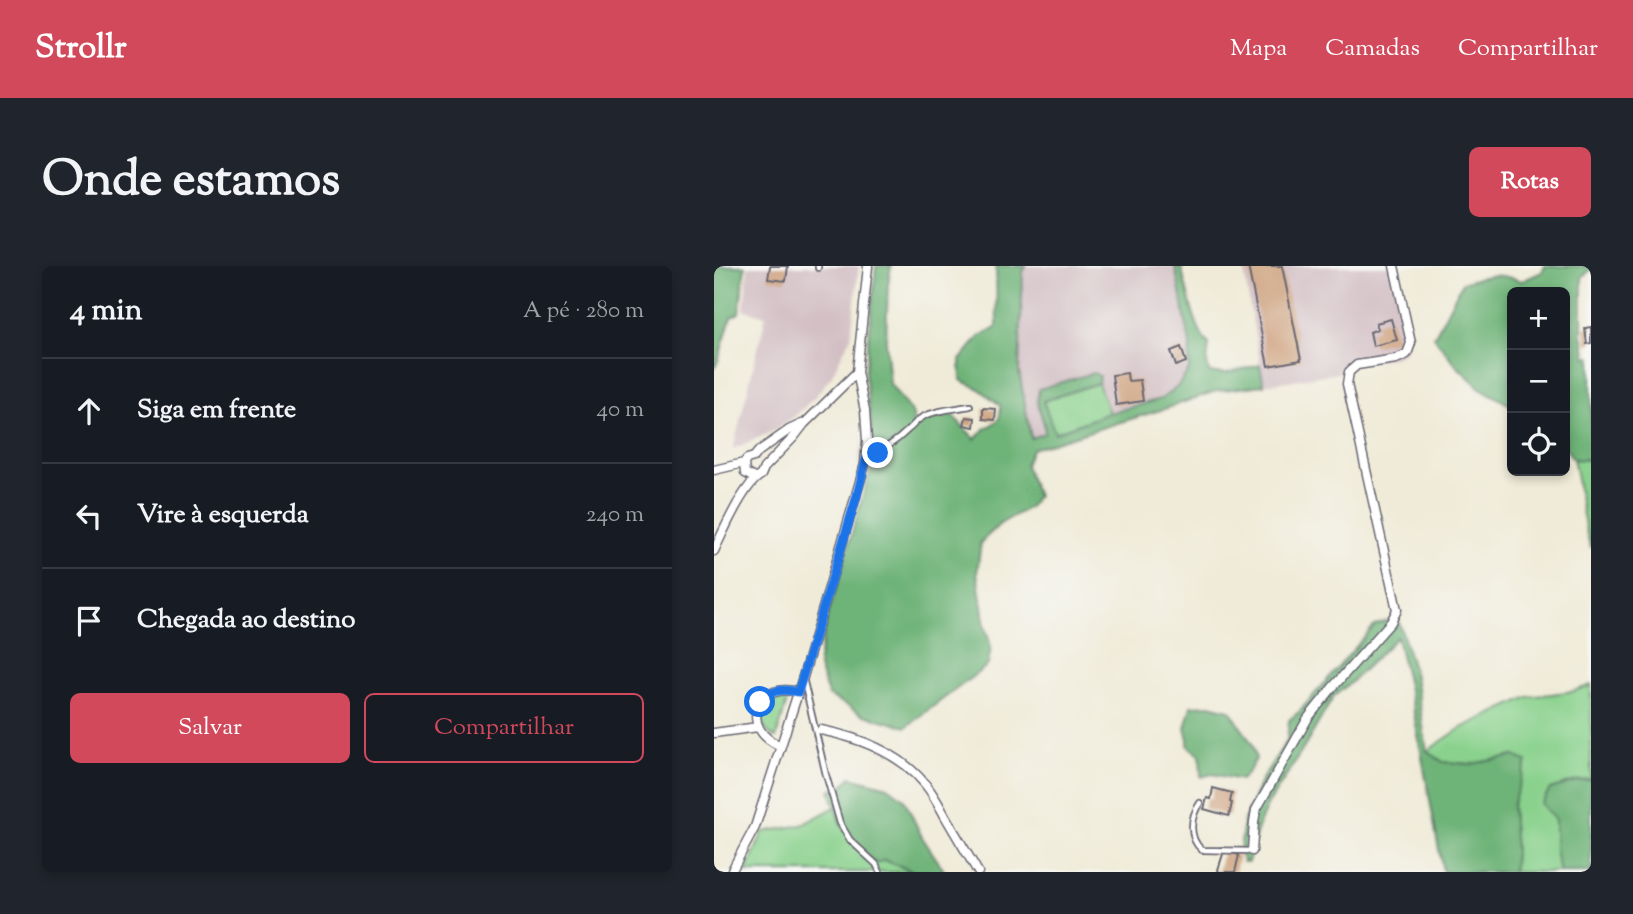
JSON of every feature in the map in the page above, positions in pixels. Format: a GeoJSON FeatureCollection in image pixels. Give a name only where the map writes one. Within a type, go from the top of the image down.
{"type":"FeatureCollection","features":[{"type":"Feature","properties":{"kind":"street"},"geometry":{"type":"LineString","coordinates":[[731,872],[755,827],[803,677],[867,456],[864,411],[856,372],[868,266]]}},
{"type":"Feature","properties":{"kind":"street"},"geometry":{"type":"LineString","coordinates":[[1252,850],[1256,810],[1308,718],[1391,622],[1398,610],[1347,384],[1349,372],[1357,365],[1396,359],[1407,354],[1411,343],[1394,266]]}},
{"type":"Feature","properties":{"kind":"street"},"geometry":{"type":"LineString","coordinates":[[714,551],[754,478],[761,475],[764,468],[804,424],[856,372]]}},
{"type":"Feature","properties":{"kind":"street"},"geometry":{"type":"LineString","coordinates":[[714,470],[744,463],[789,430],[804,424]]}},
{"type":"Feature","properties":{"kind":"street"},"geometry":{"type":"LineString","coordinates":[[754,457],[761,461],[764,468]]}},
{"type":"Feature","properties":{"kind":"street"},"geometry":{"type":"LineString","coordinates":[[744,463],[745,473],[754,478]]}},
{"type":"Feature","properties":{"kind":"street"},"geometry":{"type":"LineString","coordinates":[[781,746],[767,740],[758,727],[757,710],[760,702],[773,691],[781,689],[798,692]]}},
{"type":"Feature","properties":{"kind":"street"},"geometry":{"type":"LineString","coordinates":[[714,733],[758,727]]}},
{"type":"Feature","properties":{"kind":"street"},"geometry":{"type":"LineString","coordinates":[[821,730],[881,749],[915,773],[928,786],[978,872]]}},
{"type":"Feature","properties":{"kind":"lane"},"geometry":{"type":"LineString","coordinates":[[867,456],[878,453],[909,430],[917,420],[930,413],[970,406]]}},
{"type":"Feature","properties":{"kind":"lane"},"geometry":{"type":"LineString","coordinates":[[803,677],[840,823],[850,840],[876,864],[880,872]]}},
{"type":"Feature","properties":{"kind":"lane"},"geometry":{"type":"LineString","coordinates":[[1199,803],[1194,811],[1192,825],[1195,844],[1202,850],[1252,850]]}},
{"type":"Feature","properties":{"kind":"shaded area"},"geometry":{"type":"Polygon","coordinates":[[[748,266],[859,266],[851,336],[832,375],[815,397],[794,417],[771,432],[733,449],[766,316],[744,310],[748,266]]]}},
{"type":"Feature","properties":{"kind":"shaded area"},"geometry":{"type":"Polygon","coordinates":[[[1026,266],[1175,266],[1190,344],[1189,370],[1177,387],[1161,399],[1109,413],[1098,383],[1100,376],[1037,402],[1045,434],[1031,438],[1019,371],[1023,272],[1026,266]]]}},
{"type":"Feature","properties":{"kind":"shaded area"},"geometry":{"type":"Polygon","coordinates":[[[1243,266],[1391,266],[1408,344],[1405,352],[1394,357],[1357,363],[1343,372],[1264,385],[1243,266]]]}},
{"type":"Feature","properties":{"kind":"green space"},"geometry":{"type":"Polygon","coordinates":[[[714,266],[745,266],[739,313],[731,317],[714,368],[714,266]]]}},
{"type":"Feature","properties":{"kind":"green space"},"geometry":{"type":"Polygon","coordinates":[[[876,266],[891,266],[886,341],[890,384],[913,415],[913,429],[927,420],[950,413],[975,439],[999,418],[1000,405],[978,388],[961,380],[960,360],[979,337],[997,326],[996,266],[1026,266],[1023,272],[1019,371],[1031,438],[1045,433],[1037,402],[1039,389],[1093,373],[1100,376],[1098,383],[1043,401],[1055,433],[1109,413],[1161,399],[1177,387],[1189,370],[1190,344],[1175,266],[1181,266],[1195,319],[1209,344],[1209,373],[1227,373],[1260,365],[1264,385],[1216,391],[1032,449],[1025,465],[1037,496],[1029,507],[1000,524],[981,542],[977,573],[991,647],[988,665],[906,727],[864,715],[828,695],[818,664],[827,619],[871,468],[873,442],[865,374],[876,266]]]}},
{"type":"Feature","properties":{"kind":"green space"},"geometry":{"type":"Polygon","coordinates":[[[1545,266],[1591,266],[1582,278],[1582,335],[1587,357],[1591,357],[1591,460],[1573,459],[1570,454],[1570,287],[1507,287],[1507,403],[1480,388],[1456,365],[1434,337],[1462,283],[1492,276],[1505,276],[1522,281],[1542,272],[1545,266]]]}},
{"type":"Feature","properties":{"kind":"green space"},"geometry":{"type":"Polygon","coordinates":[[[1098,383],[1109,413],[1054,433],[1043,401],[1098,383]]]}},
{"type":"Feature","properties":{"kind":"green space"},"geometry":{"type":"Polygon","coordinates":[[[1573,459],[1591,460],[1591,548],[1585,526],[1573,459]]]}},
{"type":"Feature","properties":{"kind":"green space"},"geometry":{"type":"Polygon","coordinates":[[[1396,611],[1415,676],[1427,751],[1443,762],[1471,764],[1515,756],[1527,762],[1512,806],[1515,853],[1513,872],[1443,872],[1397,637],[1334,696],[1267,806],[1248,862],[1243,862],[1240,850],[1244,820],[1262,779],[1287,740],[1289,720],[1300,711],[1375,625],[1390,620],[1396,611]]]}},
{"type":"Feature","properties":{"kind":"green space"},"geometry":{"type":"Polygon","coordinates":[[[1591,685],[1591,779],[1550,789],[1555,820],[1555,850],[1560,872],[1513,872],[1515,853],[1512,806],[1515,756],[1471,764],[1443,762],[1427,751],[1461,728],[1528,697],[1574,691],[1591,685]]]}},
{"type":"Feature","properties":{"kind":"green space"},"geometry":{"type":"Polygon","coordinates":[[[782,695],[789,695],[776,738],[764,727],[762,714],[768,703],[782,695]]]}},
{"type":"Feature","properties":{"kind":"green space"},"geometry":{"type":"Polygon","coordinates":[[[1210,705],[1230,710],[1252,744],[1256,759],[1241,780],[1212,774],[1201,777],[1200,755],[1188,746],[1185,728],[1191,706],[1210,705]]]}},
{"type":"Feature","properties":{"kind":"green space"},"geometry":{"type":"Polygon","coordinates":[[[851,777],[888,787],[904,799],[922,837],[945,872],[913,871],[884,860],[876,864],[850,840],[840,823],[830,790],[841,787],[851,777]]]}},
{"type":"Feature","properties":{"kind":"green space"},"geometry":{"type":"Polygon","coordinates":[[[1591,779],[1591,872],[1560,872],[1555,850],[1555,820],[1541,804],[1550,789],[1591,779]]]}},
{"type":"Feature","properties":{"kind":"green space"},"geometry":{"type":"Polygon","coordinates":[[[835,807],[884,860],[913,872],[746,872],[763,832],[802,825],[835,807]]]}},
{"type":"Feature","properties":{"kind":"building"},"geometry":{"type":"Polygon","coordinates":[[[770,266],[788,266],[786,281],[768,279],[770,266]]]}},
{"type":"Feature","properties":{"kind":"building"},"geometry":{"type":"Polygon","coordinates":[[[1248,266],[1282,266],[1301,360],[1268,366],[1248,266]]]}},
{"type":"Feature","properties":{"kind":"building"},"geometry":{"type":"Polygon","coordinates":[[[1391,319],[1397,340],[1373,346],[1370,332],[1378,329],[1376,323],[1391,319]]]}},
{"type":"Feature","properties":{"kind":"building"},"geometry":{"type":"Polygon","coordinates":[[[1591,327],[1591,343],[1587,344],[1585,328],[1591,327]]]}},
{"type":"Feature","properties":{"kind":"building"},"geometry":{"type":"Polygon","coordinates":[[[1181,347],[1186,362],[1176,366],[1171,351],[1181,347]]]}},
{"type":"Feature","properties":{"kind":"building"},"geometry":{"type":"Polygon","coordinates":[[[1127,373],[1128,381],[1140,380],[1143,401],[1116,405],[1112,375],[1127,373]]]}},
{"type":"Feature","properties":{"kind":"building"},"geometry":{"type":"Polygon","coordinates":[[[983,408],[996,409],[995,420],[983,419],[983,408]]]}},
{"type":"Feature","properties":{"kind":"building"},"geometry":{"type":"Polygon","coordinates":[[[966,417],[975,418],[974,427],[964,425],[966,417]]]}},
{"type":"Feature","properties":{"kind":"building"},"geometry":{"type":"Polygon","coordinates":[[[1213,788],[1232,793],[1229,816],[1204,809],[1207,798],[1211,799],[1213,788]]]}},
{"type":"Feature","properties":{"kind":"building"},"geometry":{"type":"Polygon","coordinates":[[[1224,851],[1239,855],[1235,872],[1219,872],[1224,851]]]}},
{"type":"Feature","properties":{"kind":"route"},"geometry":{"type":"LineString","coordinates":[[760,702],[773,691],[781,689],[798,692],[867,456],[878,453]]}}]}
